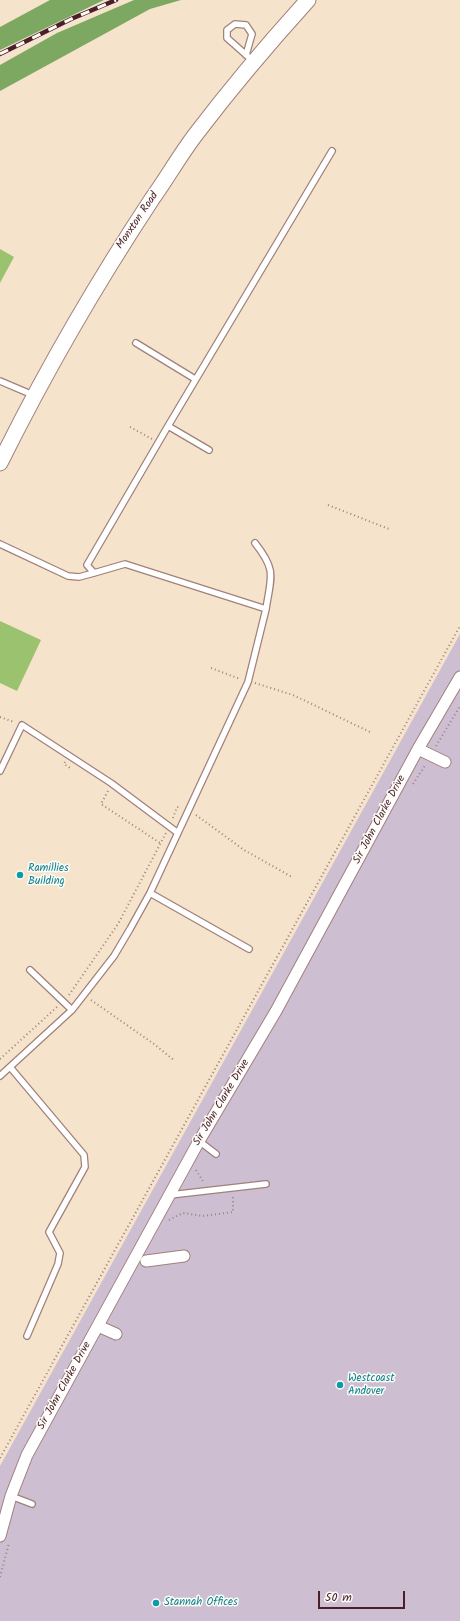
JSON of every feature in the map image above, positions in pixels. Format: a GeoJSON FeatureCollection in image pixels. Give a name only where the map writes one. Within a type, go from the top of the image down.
{"type":"FeatureCollection","features":[{"type":"Feature","properties":{"kind":"street","name":"Monxton Road"},"geometry":{"type":"LineString","coordinates":[[0,463],[34,395],[119,249],[180,156],[250,59],[308,0]]}},
{"type":"Feature","properties":{"kind":"street","name":"Sir John Clarke Drive"},"geometry":{"type":"LineString","coordinates":[[5,1538],[12,1496],[27,1455],[170,1195],[203,1144],[418,749],[460,677]]}},
{"type":"Feature","properties":{"kind":"street"},"geometry":{"type":"LineString","coordinates":[[418,749],[445,762]]}},
{"type":"Feature","properties":{"kind":"street"},"geometry":{"type":"LineString","coordinates":[[146,1261],[184,1256]]}},
{"type":"Feature","properties":{"kind":"street"},"geometry":{"type":"LineString","coordinates":[[98,1326],[116,1334]]}},
{"type":"Feature","properties":{"kind":"lane"},"geometry":{"type":"LineString","coordinates":[[235,24],[246,25],[252,34],[250,59],[227,38],[227,30],[235,24]]}},
{"type":"Feature","properties":{"kind":"lane"},"geometry":{"type":"LineString","coordinates":[[94,572],[87,564],[195,379],[332,151]]}},
{"type":"Feature","properties":{"kind":"lane"},"geometry":{"type":"LineString","coordinates":[[136,343],[195,379]]}},
{"type":"Feature","properties":{"kind":"lane"},"geometry":{"type":"LineString","coordinates":[[0,381],[34,395]]}},
{"type":"Feature","properties":{"kind":"lane"},"geometry":{"type":"LineString","coordinates":[[168,426],[209,450]]}},
{"type":"Feature","properties":{"kind":"lane"},"geometry":{"type":"LineString","coordinates":[[0,1076],[72,1010],[85,996],[114,956],[150,893],[248,682],[266,609],[271,573],[267,558],[255,543]]}},
{"type":"Feature","properties":{"kind":"lane"},"geometry":{"type":"LineString","coordinates":[[0,544],[68,576],[79,577],[125,564],[266,609]]}},
{"type":"Feature","properties":{"kind":"lane"},"geometry":{"type":"LineString","coordinates":[[0,771],[22,725],[69,754],[178,833]]}},
{"type":"Feature","properties":{"kind":"lane"},"geometry":{"type":"LineString","coordinates":[[150,893],[250,950]]}},
{"type":"Feature","properties":{"kind":"lane"},"geometry":{"type":"LineString","coordinates":[[30,970],[72,1010]]}},
{"type":"Feature","properties":{"kind":"lane"},"geometry":{"type":"LineString","coordinates":[[10,1067],[84,1155],[85,1167],[48,1232],[60,1253],[58,1264],[27,1336]]}},
{"type":"Feature","properties":{"kind":"lane"},"geometry":{"type":"LineString","coordinates":[[203,1144],[216,1154]]}},
{"type":"Feature","properties":{"kind":"lane"},"geometry":{"type":"LineString","coordinates":[[170,1195],[266,1184]]}},
{"type":"Feature","properties":{"kind":"lane"},"geometry":{"type":"LineString","coordinates":[[12,1496],[32,1504]]}},
{"type":"Feature","properties":{"kind":"path"},"geometry":{"type":"LineString","coordinates":[[130,427],[158,442]]}},
{"type":"Feature","properties":{"kind":"path"},"geometry":{"type":"LineString","coordinates":[[328,505],[389,529]]}},
{"type":"Feature","properties":{"kind":"path"},"geometry":{"type":"LineString","coordinates":[[0,1458],[460,626]]}},
{"type":"Feature","properties":{"kind":"path"},"geometry":{"type":"LineString","coordinates":[[211,668],[248,682],[293,695],[372,733]]}},
{"type":"Feature","properties":{"kind":"path"},"geometry":{"type":"LineString","coordinates":[[411,787],[460,706]]}},
{"type":"Feature","properties":{"kind":"path"},"geometry":{"type":"LineString","coordinates":[[0,717],[22,725]]}},
{"type":"Feature","properties":{"kind":"path"},"geometry":{"type":"LineString","coordinates":[[69,754],[64,764],[77,772]]}},
{"type":"Feature","properties":{"kind":"path"},"geometry":{"type":"LineString","coordinates":[[103,788],[109,792],[101,804],[160,843]]}},
{"type":"Feature","properties":{"kind":"path"},"geometry":{"type":"LineString","coordinates":[[85,996],[154,1044],[175,1061]]}},
{"type":"Feature","properties":{"kind":"path"},"geometry":{"type":"LineString","coordinates":[[203,1144],[195,1169],[204,1183]]}},
{"type":"Feature","properties":{"kind":"path"},"geometry":{"type":"LineString","coordinates":[[167,1221],[183,1213],[203,1216],[233,1212],[234,1188]]}},
{"type":"Feature","properties":{"kind":"path"},"geometry":{"type":"LineString","coordinates":[[0,1577],[5,1538]]}},
{"type":"Feature","properties":{"kind":"shaded area"},"geometry":{"type":"Polygon","coordinates":[[[460,634],[460,1621],[0,1621],[0,1466],[460,634]]]}},
{"type":"Feature","properties":{"kind":"green space"},"geometry":{"type":"Polygon","coordinates":[[[50,0],[104,0],[0,50],[0,27],[50,0]]]}},
{"type":"Feature","properties":{"kind":"green space"},"geometry":{"type":"Polygon","coordinates":[[[134,0],[181,0],[150,9],[0,91],[0,65],[57,33],[134,0]]]}},
{"type":"Feature","properties":{"kind":"green space"},"geometry":{"type":"Polygon","coordinates":[[[0,249],[14,257],[0,283],[0,249]]]}},
{"type":"Feature","properties":{"kind":"green space"},"geometry":{"type":"Polygon","coordinates":[[[0,621],[41,640],[17,691],[0,683],[0,621]]]}},
{"type":"Feature","properties":{"kind":"railway"},"geometry":{"type":"LineString","coordinates":[[0,54],[71,19],[116,0]]}},
{"type":"Feature","properties":{"kind":"place","name":"Ramillies Building"},"geometry":{"type":"Point","coordinates":[20,875]}},
{"type":"Feature","properties":{"kind":"place","name":"Westcoast Andover"},"geometry":{"type":"Point","coordinates":[340,1385]}},
{"type":"Feature","properties":{"kind":"place","name":"Stannah Offices"},"geometry":{"type":"Point","coordinates":[156,1603]}}]}
